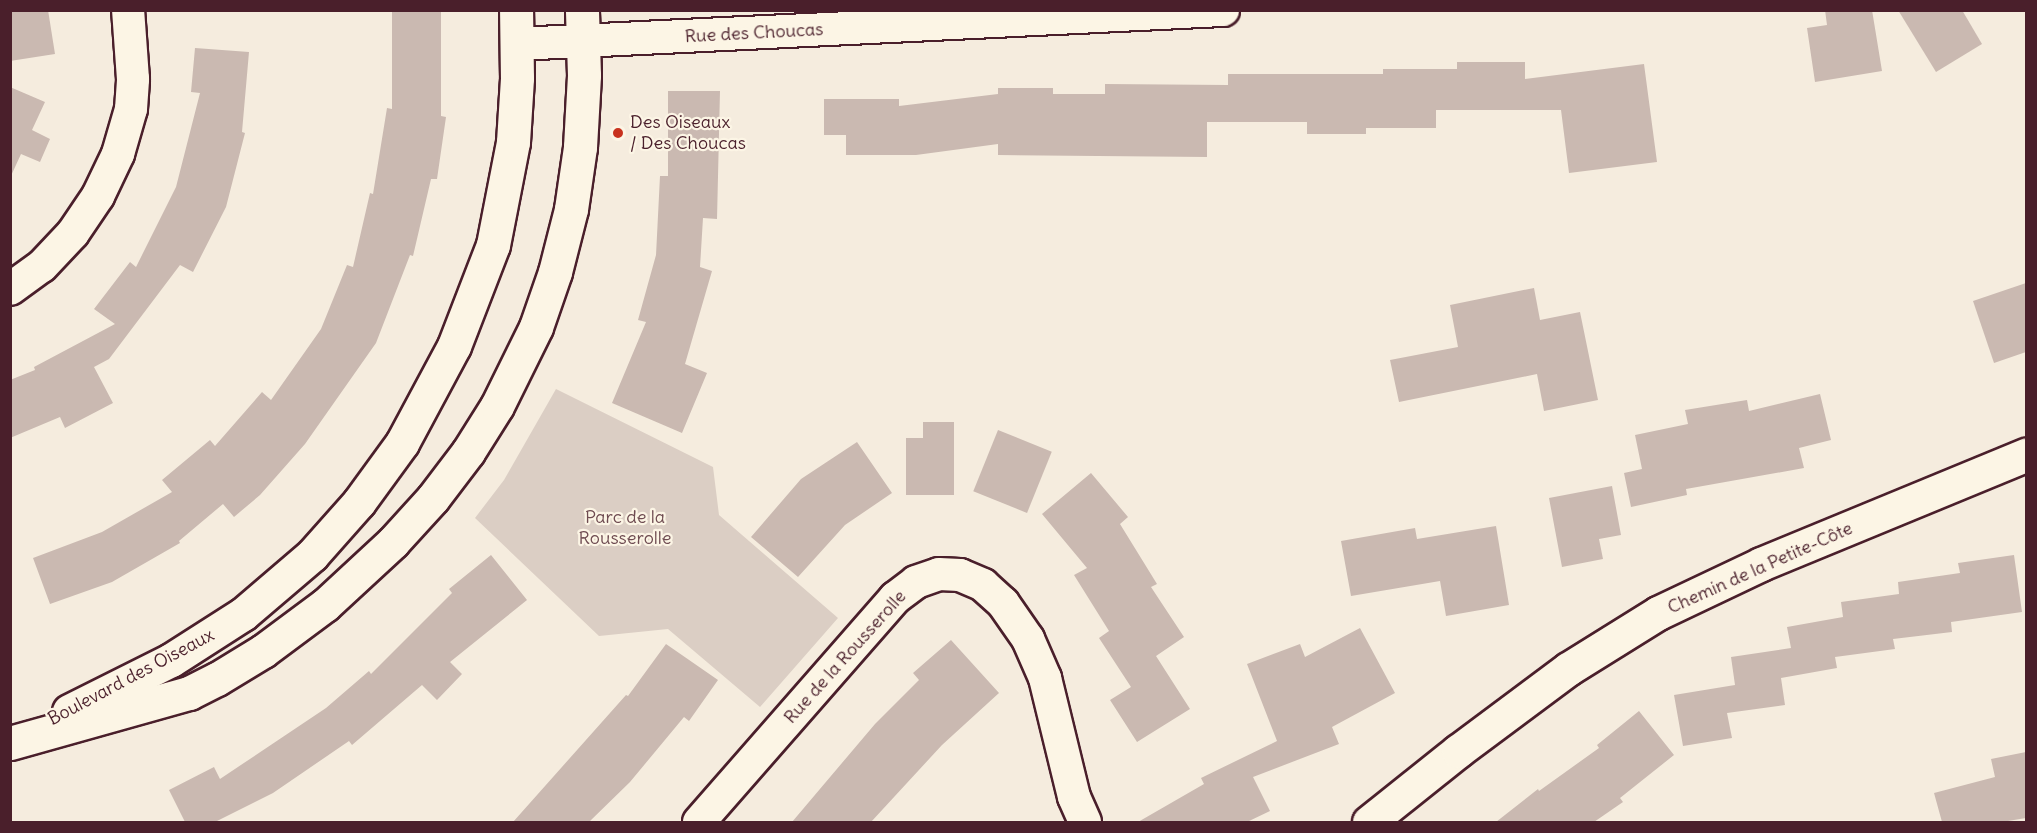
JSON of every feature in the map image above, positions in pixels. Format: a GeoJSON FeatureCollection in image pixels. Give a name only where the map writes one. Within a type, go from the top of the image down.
{"type":"FeatureCollection","features":[{"type":"Feature","properties":{"kind":"street"},"geometry":{"type":"LineString","coordinates":[[10,289],[42,266],[73,233],[98,196],[118,154],[131,109],[133,79],[128,10]]}},
{"type":"Feature","properties":{"kind":"street","name":"Boulevard des Oiseaux"},"geometry":{"type":"LineString","coordinates":[[10,741],[171,660],[243,614],[312,555],[382,474],[421,412],[449,357],[470,312],[493,245],[513,142],[516,10]]}},
{"type":"Feature","properties":{"kind":"street","name":"Rue des Choucas"},"geometry":{"type":"LineString","coordinates":[[517,44],[582,26],[1223,10]]}},
{"type":"Feature","properties":{"kind":"street","name":"Boulevard des Oiseaux"},"geometry":{"type":"LineString","coordinates":[[10,741],[189,693],[217,679],[263,651],[325,605],[393,542],[433,498],[468,452],[497,405],[546,300],[564,240],[576,180],[582,115],[582,26]]}},
{"type":"Feature","properties":{"kind":"street","name":"Chemin de la Petite-Côte"},"geometry":{"type":"LineString","coordinates":[[1369,822],[1559,675],[1658,613],[1761,564],[2026,455]]}},
{"type":"Feature","properties":{"kind":"street","name":"Rue de la Rousserolle"},"geometry":{"type":"LineString","coordinates":[[699,822],[895,598],[916,582],[929,576],[950,574],[972,579],[983,585],[1003,603],[1028,639],[1045,678],[1074,797],[1085,822]]}},
{"type":"Feature","properties":{"kind":"green space","name":"Parc de la Rousserolle"},"geometry":{"type":"Polygon","coordinates":[[[556,389],[713,467],[719,515],[838,618],[760,707],[668,629],[599,636],[475,518],[504,480],[556,389]]]}},
{"type":"Feature","properties":{"kind":"building"},"geometry":{"type":"Polygon","coordinates":[[[10,10],[48,10],[55,54],[10,61],[10,10]]]}},
{"type":"Feature","properties":{"kind":"building"},"geometry":{"type":"Polygon","coordinates":[[[392,10],[441,10],[441,116],[446,117],[437,179],[431,179],[413,256],[410,255],[376,343],[305,444],[260,495],[234,517],[223,504],[179,541],[180,543],[112,582],[50,604],[33,558],[102,532],[172,492],[162,480],[210,440],[215,446],[262,392],[271,400],[321,329],[347,265],[353,267],[370,193],[373,194],[387,108],[392,109],[392,10]]]}},
{"type":"Feature","properties":{"kind":"building"},"geometry":{"type":"Polygon","coordinates":[[[1825,10],[1872,10],[1882,71],[1815,82],[1807,28],[1827,25],[1825,10]]]}},
{"type":"Feature","properties":{"kind":"building"},"geometry":{"type":"Polygon","coordinates":[[[1898,10],[1962,10],[1982,44],[1936,72],[1898,10]]]}},
{"type":"Feature","properties":{"kind":"building"},"geometry":{"type":"Polygon","coordinates":[[[195,48],[249,52],[242,132],[245,133],[226,207],[193,272],[180,265],[109,359],[94,367],[113,403],[65,428],[60,417],[10,438],[10,380],[35,370],[34,367],[115,324],[94,309],[130,262],[136,267],[176,187],[200,93],[191,92],[195,48]]]}},
{"type":"Feature","properties":{"kind":"building"},"geometry":{"type":"Polygon","coordinates":[[[1457,62],[1525,62],[1525,79],[1644,64],[1657,162],[1569,173],[1561,110],[1436,110],[1436,128],[1366,128],[1366,134],[1307,134],[1307,122],[1207,122],[1207,157],[998,155],[998,144],[916,155],[846,155],[846,135],[824,135],[824,99],[899,99],[899,106],[998,94],[998,88],[1053,88],[1053,94],[1105,94],[1105,84],[1228,85],[1228,74],[1383,74],[1383,69],[1457,69],[1457,62]]]}},
{"type":"Feature","properties":{"kind":"building"},"geometry":{"type":"Polygon","coordinates":[[[10,87],[45,102],[32,130],[50,139],[40,162],[21,154],[10,178],[10,87]]]}},
{"type":"Feature","properties":{"kind":"building"},"geometry":{"type":"Polygon","coordinates":[[[668,91],[720,91],[717,219],[703,218],[700,267],[712,271],[685,364],[707,373],[682,433],[612,403],[646,322],[638,320],[656,255],[660,176],[668,176],[668,91]]]}},
{"type":"Feature","properties":{"kind":"building"},"geometry":{"type":"Polygon","coordinates":[[[2026,283],[2026,352],[1994,363],[1973,301],[2026,283]]]}},
{"type":"Feature","properties":{"kind":"building"},"geometry":{"type":"Polygon","coordinates":[[[1534,288],[1540,320],[1580,312],[1598,400],[1544,411],[1537,374],[1399,402],[1390,360],[1458,347],[1450,305],[1534,288]]]}},
{"type":"Feature","properties":{"kind":"building"},"geometry":{"type":"Polygon","coordinates":[[[1820,394],[1831,440],[1799,448],[1804,468],[1686,489],[1687,495],[1631,507],[1624,473],[1642,469],[1635,435],[1688,424],[1685,410],[1747,400],[1749,411],[1820,394]]]}},
{"type":"Feature","properties":{"kind":"building"},"geometry":{"type":"Polygon","coordinates":[[[923,422],[954,422],[954,495],[906,495],[906,438],[923,438],[923,422]]]}},
{"type":"Feature","properties":{"kind":"building"},"geometry":{"type":"Polygon","coordinates":[[[998,430],[1052,452],[1027,513],[973,491],[998,430]]]}},
{"type":"Feature","properties":{"kind":"building"},"geometry":{"type":"Polygon","coordinates":[[[857,442],[892,493],[845,525],[798,577],[751,537],[801,479],[857,442]]]}},
{"type":"Feature","properties":{"kind":"building"},"geometry":{"type":"Polygon","coordinates":[[[1091,473],[1128,517],[1120,524],[1157,584],[1151,587],[1184,637],[1156,656],[1190,709],[1137,742],[1110,700],[1131,687],[1099,638],[1109,631],[1074,575],[1087,568],[1042,514],[1091,473]]]}},
{"type":"Feature","properties":{"kind":"building"},"geometry":{"type":"Polygon","coordinates":[[[1612,486],[1621,535],[1599,539],[1603,559],[1562,567],[1549,498],[1612,486]]]}},
{"type":"Feature","properties":{"kind":"building"},"geometry":{"type":"Polygon","coordinates":[[[1496,526],[1509,605],[1446,616],[1440,581],[1351,596],[1341,541],[1415,528],[1417,539],[1496,526]]]}},
{"type":"Feature","properties":{"kind":"building"},"geometry":{"type":"Polygon","coordinates":[[[491,555],[527,600],[450,662],[462,674],[437,700],[422,685],[352,745],[349,741],[273,793],[215,822],[185,822],[169,790],[214,767],[220,779],[326,708],[369,671],[371,674],[452,593],[449,589],[491,555]]]}},
{"type":"Feature","properties":{"kind":"building"},"geometry":{"type":"Polygon","coordinates":[[[2014,555],[2022,612],[1951,622],[1952,632],[1893,639],[1895,649],[1835,657],[1837,668],[1781,678],[1785,705],[1727,713],[1732,738],[1683,746],[1674,695],[1735,685],[1731,657],[1791,648],[1787,627],[1843,617],[1841,602],[1899,594],[1898,582],[1960,573],[1958,563],[2014,555]]]}},
{"type":"Feature","properties":{"kind":"building"},"geometry":{"type":"Polygon","coordinates":[[[1360,628],[1395,693],[1332,727],[1339,744],[1253,777],[1270,811],[1247,822],[1138,822],[1204,784],[1201,778],[1277,741],[1247,664],[1300,644],[1305,657],[1360,628]]]}},
{"type":"Feature","properties":{"kind":"building"},"geometry":{"type":"Polygon","coordinates":[[[951,640],[999,693],[942,745],[871,822],[792,822],[875,724],[919,680],[913,673],[951,640]]]}},
{"type":"Feature","properties":{"kind":"building"},"geometry":{"type":"Polygon","coordinates":[[[666,644],[718,680],[689,721],[684,717],[630,782],[589,822],[513,822],[626,695],[628,696],[666,644]]]}},
{"type":"Feature","properties":{"kind":"building"},"geometry":{"type":"Polygon","coordinates":[[[1639,711],[1674,755],[1620,798],[1623,802],[1594,822],[1496,822],[1538,789],[1539,791],[1599,748],[1597,745],[1639,711]]]}},
{"type":"Feature","properties":{"kind":"building"},"geometry":{"type":"Polygon","coordinates":[[[2026,752],[2026,818],[2002,822],[1942,822],[1934,793],[1995,777],[1991,759],[2026,752]]]}},
{"type":"Feature","properties":{"kind":"place","name":"Des Oiseaux / Des Choucas"},"geometry":{"type":"Point","coordinates":[618,133]}}]}
